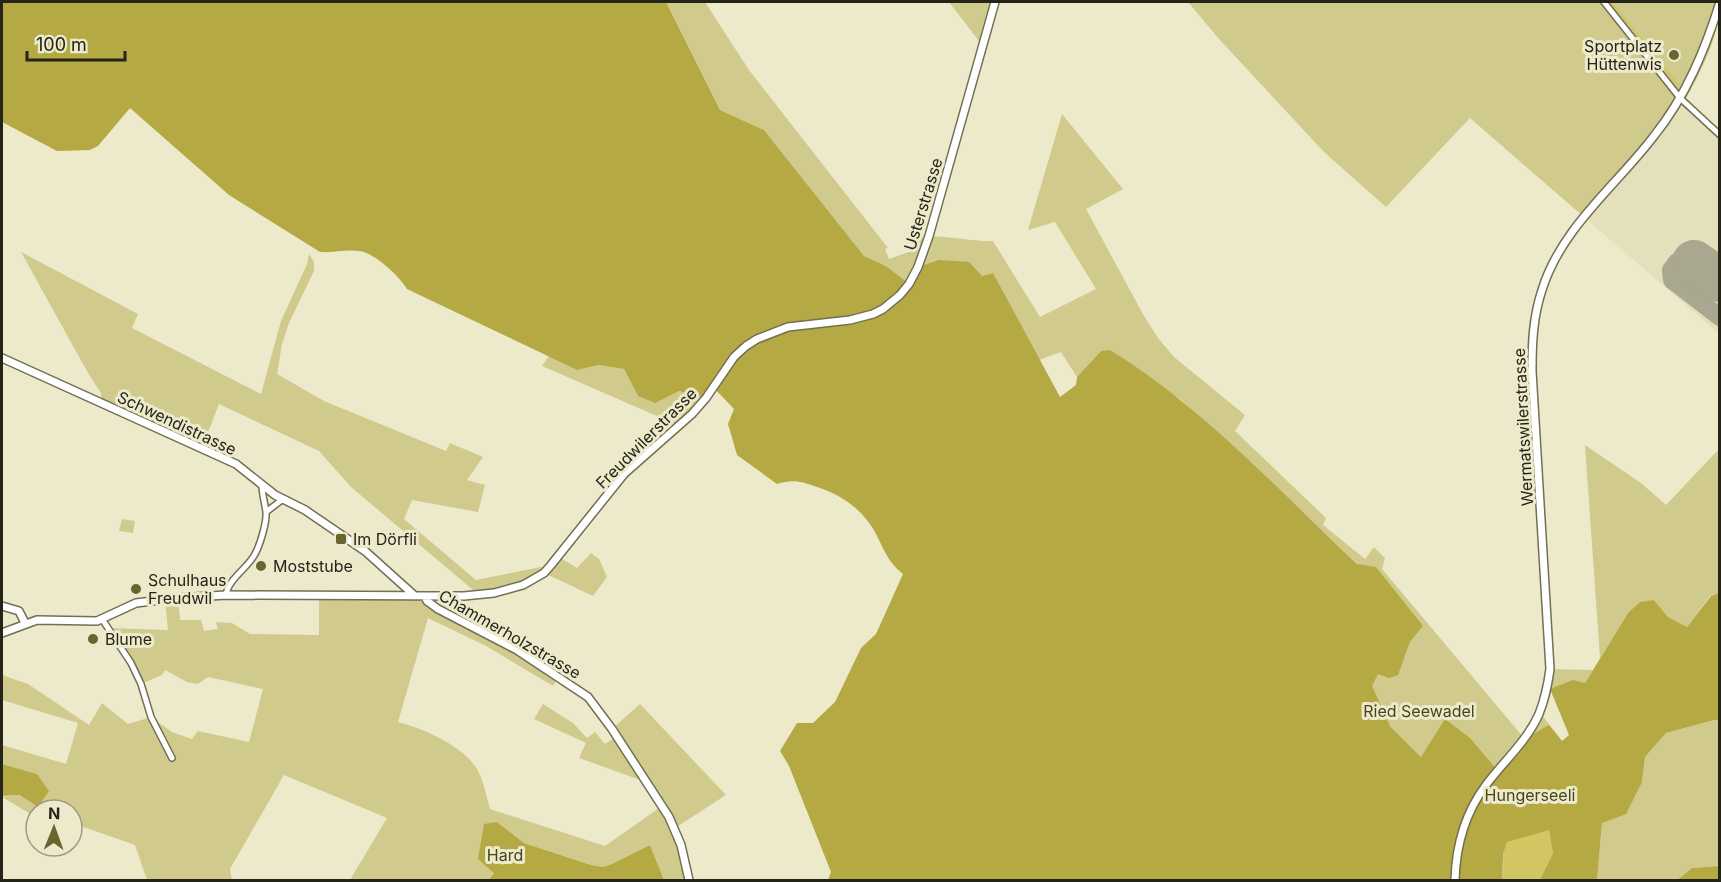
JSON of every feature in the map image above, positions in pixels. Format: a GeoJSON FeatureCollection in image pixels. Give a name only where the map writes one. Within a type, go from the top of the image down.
{"type":"FeatureCollection","features":[{"type":"Feature","properties":{"kind":"street","name":"Usterstrasse"},"geometry":{"type":"LineString","coordinates":[[788,327],[850,320],[873,314],[893,303],[909,284],[929,236],[995,2]]}},
{"type":"Feature","properties":{"kind":"street"},"geometry":{"type":"LineString","coordinates":[[1604,2],[1680,98],[1719,135]]}},
{"type":"Feature","properties":{"kind":"street","name":"Wermatswilerstrasse"},"geometry":{"type":"LineString","coordinates":[[1455,880],[1459,842],[1470,810],[1486,784],[1533,726],[1543,703],[1550,669],[1532,371],[1533,330],[1542,289],[1553,262],[1572,232],[1650,142],[1680,98],[1702,55],[1719,2]]}},
{"type":"Feature","properties":{"kind":"street","name":"Freudwilerstrasse"},"geometry":{"type":"LineString","coordinates":[[2,633],[37,620],[85,622],[102,619],[136,603],[226,595],[464,596],[494,593],[523,585],[544,573],[617,481],[700,406],[734,357],[757,339],[788,327]]}},
{"type":"Feature","properties":{"kind":"street","name":"Schwendistrasse"},"geometry":{"type":"LineString","coordinates":[[2,358],[229,460],[262,485],[306,510],[365,551],[415,596]]}},
{"type":"Feature","properties":{"kind":"street"},"geometry":{"type":"LineString","coordinates":[[226,595],[228,587],[256,552],[266,512],[262,485]]}},
{"type":"Feature","properties":{"kind":"street"},"geometry":{"type":"LineString","coordinates":[[266,512],[283,499]]}},
{"type":"Feature","properties":{"kind":"street","name":"Chammerholzstrasse"},"geometry":{"type":"LineString","coordinates":[[425,596],[427,601],[438,609],[517,650],[588,697],[612,729],[669,817],[681,845],[689,880]]}},
{"type":"Feature","properties":{"kind":"street"},"geometry":{"type":"LineString","coordinates":[[2,606],[19,611],[25,623]]}},
{"type":"Feature","properties":{"kind":"street"},"geometry":{"type":"LineString","coordinates":[[102,619],[131,663],[141,684],[151,717],[172,758]]}},
{"type":"Feature","properties":{"kind":"shaded area"},"geometry":{"type":"Polygon","coordinates":[[[1680,98],[1719,135],[1719,334],[1584,217],[1680,98]]]}},
{"type":"Feature","properties":{"kind":"shaded area","name":"Hungerseeli"},"geometry":{"type":"Polygon","coordinates":[[[1549,830],[1553,853],[1541,878],[1538,880],[1503,880],[1504,851],[1507,842],[1549,830]]]}},
{"type":"Feature","properties":{"kind":"green space"},"geometry":{"type":"Polygon","coordinates":[[[2,2],[666,2],[720,110],[764,130],[864,256],[886,266],[908,283],[918,267],[939,260],[969,262],[982,276],[993,273],[1060,397],[1076,385],[1077,377],[1101,351],[1110,350],[1177,397],[1208,423],[1357,564],[1376,567],[1423,626],[1410,642],[1398,675],[1389,678],[1378,674],[1372,686],[1390,726],[1421,757],[1445,719],[1470,738],[1498,771],[1524,739],[1549,725],[1562,741],[1569,735],[1550,689],[1573,680],[1585,683],[1628,613],[1640,602],[1654,600],[1668,617],[1687,627],[1711,596],[1719,593],[1719,720],[1666,733],[1645,757],[1642,782],[1626,814],[1602,823],[1597,880],[1538,880],[1553,853],[1549,830],[1503,852],[1503,880],[828,880],[831,872],[789,766],[780,751],[797,723],[813,723],[835,702],[861,648],[876,634],[903,574],[889,559],[864,516],[843,499],[807,483],[797,481],[777,484],[737,455],[728,424],[734,409],[714,388],[706,398],[679,391],[655,403],[638,396],[624,369],[599,365],[577,370],[407,289],[386,266],[365,252],[349,250],[320,252],[229,195],[130,108],[98,146],[90,150],[57,151],[2,122],[2,2]]]}},
{"type":"Feature","properties":{"kind":"green space","name":"Ried Seewadel"},"geometry":{"type":"Polygon","coordinates":[[[666,2],[705,2],[749,70],[888,248],[885,249],[889,259],[917,249],[913,239],[923,237],[993,241],[1040,317],[1096,289],[1055,222],[1028,230],[1062,114],[1123,189],[1086,209],[1158,338],[1174,357],[1245,415],[1235,431],[1326,518],[1323,525],[1365,559],[1374,547],[1385,558],[1382,569],[1524,738],[1533,726],[1550,669],[1593,670],[1585,683],[1550,689],[1542,715],[1562,741],[1563,880],[1487,880],[1421,757],[1390,726],[1368,686],[1378,673],[1405,656],[1410,642],[1423,626],[1180,399],[1101,351],[1077,377],[1061,352],[1039,360],[993,273],[909,284],[886,266],[864,256],[764,130],[720,110],[666,2]]]}},
{"type":"Feature","properties":{"kind":"green space"},"geometry":{"type":"Polygon","coordinates":[[[949,2],[995,2],[982,45],[949,2]]]}},
{"type":"Feature","properties":{"kind":"green space"},"geometry":{"type":"Polygon","coordinates":[[[1188,2],[1719,2],[1713,41],[1684,102],[1680,98],[1668,117],[1584,217],[1470,118],[1386,207],[1324,152],[1219,39],[1188,2]]]}},
{"type":"Feature","properties":{"kind":"green space"},"geometry":{"type":"Polygon","coordinates":[[[21,252],[138,314],[132,328],[261,394],[281,321],[307,264],[309,254],[314,262],[314,271],[289,323],[282,344],[277,374],[324,401],[446,451],[450,443],[483,457],[467,480],[485,485],[478,512],[412,500],[404,519],[476,580],[551,565],[559,557],[577,568],[591,553],[599,559],[607,577],[593,596],[544,573],[533,580],[479,595],[351,487],[319,451],[219,404],[202,448],[102,403],[101,393],[21,252]]]}},
{"type":"Feature","properties":{"kind":"green space"},"geometry":{"type":"Polygon","coordinates":[[[549,356],[577,370],[599,365],[624,369],[638,396],[679,391],[706,398],[680,426],[542,366],[549,356]]]}},
{"type":"Feature","properties":{"kind":"green space"},"geometry":{"type":"Polygon","coordinates":[[[1585,445],[1641,483],[1666,505],[1719,449],[1719,593],[1710,596],[1687,627],[1668,617],[1654,600],[1628,613],[1600,658],[1585,445]]]}},
{"type":"Feature","properties":{"kind":"green space"},"geometry":{"type":"Polygon","coordinates":[[[122,519],[135,521],[133,533],[119,531],[122,519]]]}},
{"type":"Feature","properties":{"kind":"green space"},"geometry":{"type":"Polygon","coordinates":[[[319,595],[414,598],[431,605],[558,676],[553,686],[486,646],[428,618],[398,722],[442,739],[470,760],[481,778],[490,809],[605,846],[662,806],[646,782],[579,758],[586,743],[534,719],[543,704],[573,723],[587,738],[595,732],[605,744],[617,736],[612,729],[640,704],[726,795],[675,828],[689,880],[664,880],[650,845],[603,867],[524,843],[497,822],[494,873],[489,880],[350,880],[387,818],[284,775],[230,869],[232,880],[147,880],[135,845],[84,827],[84,798],[38,798],[37,774],[2,764],[2,745],[66,764],[78,723],[2,700],[2,675],[28,684],[89,725],[102,703],[128,724],[151,717],[172,732],[192,739],[198,731],[249,742],[263,689],[208,677],[198,684],[187,682],[165,670],[162,675],[141,684],[108,628],[168,630],[165,600],[178,598],[180,620],[201,620],[204,631],[218,629],[216,622],[232,623],[250,634],[319,635],[319,595]]]}},
{"type":"Feature","properties":{"kind":"green space"},"geometry":{"type":"Polygon","coordinates":[[[1719,720],[1719,866],[1692,868],[1677,880],[1597,880],[1602,823],[1642,782],[1645,757],[1666,733],[1719,720]]]}},
{"type":"Feature","properties":{"kind":"green space"},"geometry":{"type":"Polygon","coordinates":[[[2,764],[37,774],[49,791],[44,798],[24,798],[19,795],[2,796],[2,764]]]}},
{"type":"Feature","properties":{"kind":"green space"},"geometry":{"type":"Polygon","coordinates":[[[18,795],[24,799],[24,810],[2,797],[18,795]]]}},
{"type":"Feature","properties":{"kind":"green space","name":"Hard"},"geometry":{"type":"Polygon","coordinates":[[[497,822],[524,843],[603,867],[650,845],[664,880],[489,880],[494,873],[478,859],[484,824],[497,822]]]}},
{"type":"Feature","properties":{"kind":"green space"},"geometry":{"type":"Polygon","coordinates":[[[1719,866],[1719,880],[1677,880],[1692,868],[1719,866]]]}},
{"type":"Feature","properties":{"kind":"waterway"},"geometry":{"type":"LineString","coordinates":[[1611,2],[1678,85]]}},
{"type":"Feature","properties":{"kind":"taxiway"},"geometry":{"type":"LineString","coordinates":[[1694,262],[1689,260],[1677,262],[1671,270],[1672,280],[1720,317]]}},
{"type":"Feature","properties":{"kind":"runway"},"geometry":{"type":"LineString","coordinates":[[1694,262],[1720,280]]}},
{"type":"Feature","properties":{"kind":"place","name":"Sportplatz Hüttenwis"},"geometry":{"type":"Point","coordinates":[1674,55]}},
{"type":"Feature","properties":{"kind":"place","name":"Im Dörfli"},"geometry":{"type":"Point","coordinates":[341,539]}},
{"type":"Feature","properties":{"kind":"place","name":"Moststube"},"geometry":{"type":"Point","coordinates":[261,566]}},
{"type":"Feature","properties":{"kind":"place","name":"Schulhaus Freudwil"},"geometry":{"type":"Point","coordinates":[136,589]}},
{"type":"Feature","properties":{"kind":"place","name":"Blume"},"geometry":{"type":"Point","coordinates":[93,639]}}]}
